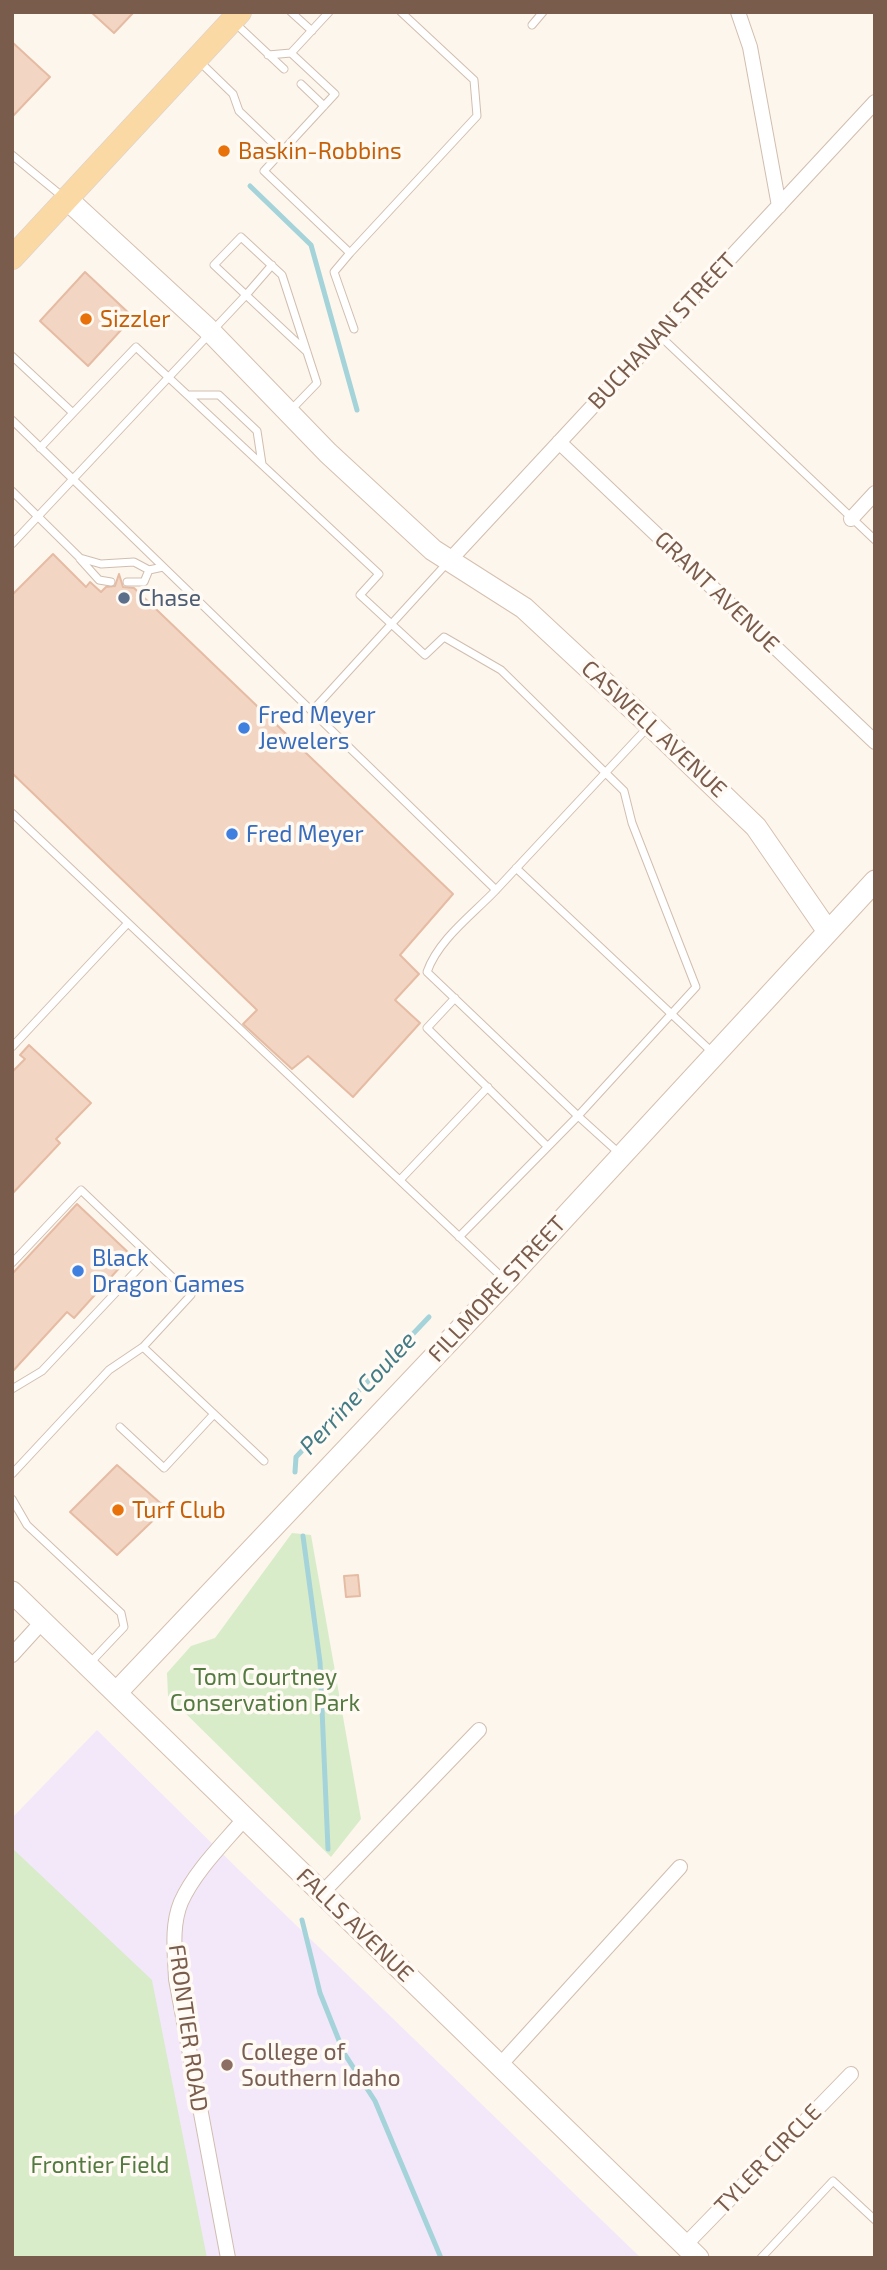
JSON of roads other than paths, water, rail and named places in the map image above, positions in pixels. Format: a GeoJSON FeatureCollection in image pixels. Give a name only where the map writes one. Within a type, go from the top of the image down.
{"type":"FeatureCollection","features":[{"type":"Feature","properties":{"kind":"main road"},"geometry":{"type":"LineString","coordinates":[[12,258],[236,16]]}},
{"type":"Feature","properties":{"kind":"street"},"geometry":{"type":"LineString","coordinates":[[738,12],[750,47],[779,206]]}},
{"type":"Feature","properties":{"kind":"street","name":"BUCHANAN STREET"},"geometry":{"type":"LineString","coordinates":[[449,561],[875,102]]}},
{"type":"Feature","properties":{"kind":"street","name":"CASWELL AVENUE"},"geometry":{"type":"LineString","coordinates":[[67,199],[211,332],[328,453],[449,561],[524,608],[650,724],[756,827],[827,930]]}},
{"type":"Feature","properties":{"kind":"street","name":"GRANT AVENUE"},"geometry":{"type":"LineString","coordinates":[[559,442],[875,742]]}},
{"type":"Feature","properties":{"kind":"street"},"geometry":{"type":"LineString","coordinates":[[852,519],[875,493]]}},
{"type":"Feature","properties":{"kind":"street","name":"FILLMORE STREET"},"geometry":{"type":"LineString","coordinates":[[116,1693],[506,1281],[875,881]]}},
{"type":"Feature","properties":{"kind":"street","name":"FALLS AVENUE"},"geometry":{"type":"LineString","coordinates":[[12,1592],[692,2251]]}},
{"type":"Feature","properties":{"kind":"street"},"geometry":{"type":"LineString","coordinates":[[12,1655],[42,1622]]}},
{"type":"Feature","properties":{"kind":"street"},"geometry":{"type":"LineString","coordinates":[[322,1893],[479,1730]]}},
{"type":"Feature","properties":{"kind":"street","name":"FRONTIER ROAD"},"geometry":{"type":"LineString","coordinates":[[228,2258],[176,1979],[174,1936],[181,1903],[203,1869],[245,1818]]}},
{"type":"Feature","properties":{"kind":"street"},"geometry":{"type":"LineString","coordinates":[[500,2065],[680,1867]]}},
{"type":"Feature","properties":{"kind":"street","name":"TYLER CIRCLE"},"geometry":{"type":"LineString","coordinates":[[692,2251],[851,2074]]}},
{"type":"Feature","properties":{"kind":"lane"},"geometry":{"type":"LineString","coordinates":[[291,12],[312,31]]}},
{"type":"Feature","properties":{"kind":"lane"},"geometry":{"type":"LineString","coordinates":[[268,55],[291,53],[329,12]]}},
{"type":"Feature","properties":{"kind":"lane"},"geometry":{"type":"LineString","coordinates":[[354,329],[334,272],[477,116],[474,80],[401,12]]}},
{"type":"Feature","properties":{"kind":"lane"},"geometry":{"type":"LineString","coordinates":[[532,25],[543,12]]}},
{"type":"Feature","properties":{"kind":"lane"},"geometry":{"type":"LineString","coordinates":[[236,16],[268,55],[284,69]]}},
{"type":"Feature","properties":{"kind":"lane"},"geometry":{"type":"LineString","coordinates":[[291,53],[335,94],[264,170],[351,253]]}},
{"type":"Feature","properties":{"kind":"lane"},"geometry":{"type":"LineString","coordinates":[[197,59],[233,94],[239,111],[282,152]]}},
{"type":"Feature","properties":{"kind":"lane"},"geometry":{"type":"LineString","coordinates":[[300,84],[324,106]]}},
{"type":"Feature","properties":{"kind":"lane"},"geometry":{"type":"LineString","coordinates":[[14,158],[67,199]]}},
{"type":"Feature","properties":{"kind":"lane"},"geometry":{"type":"LineString","coordinates":[[289,412],[317,383],[282,275],[241,237],[215,265],[307,353]]}},
{"type":"Feature","properties":{"kind":"lane"},"geometry":{"type":"LineString","coordinates":[[12,544],[272,265]]}},
{"type":"Feature","properties":{"kind":"lane"},"geometry":{"type":"LineString","coordinates":[[659,335],[875,540]]}},
{"type":"Feature","properties":{"kind":"lane"},"geometry":{"type":"LineString","coordinates":[[40,447],[136,347],[379,575],[360,595],[425,655],[444,637],[501,670],[624,791],[632,823],[696,987],[578,1115],[459,1237]]}},
{"type":"Feature","properties":{"kind":"lane"},"geometry":{"type":"LineString","coordinates":[[12,356],[73,414]]}},
{"type":"Feature","properties":{"kind":"lane"},"geometry":{"type":"LineString","coordinates":[[188,395],[219,395],[257,431],[262,465]]}},
{"type":"Feature","properties":{"kind":"lane"},"geometry":{"type":"LineString","coordinates":[[12,420],[496,890]]}},
{"type":"Feature","properties":{"kind":"lane"},"geometry":{"type":"LineString","coordinates":[[12,491],[99,580],[111,582]]}},
{"type":"Feature","properties":{"kind":"lane"},"geometry":{"type":"LineString","coordinates":[[80,558],[101,564],[134,562],[149,570],[163,567]]}},
{"type":"Feature","properties":{"kind":"lane"},"geometry":{"type":"LineString","coordinates":[[312,711],[449,561]]}},
{"type":"Feature","properties":{"kind":"lane"},"geometry":{"type":"LineString","coordinates":[[127,582],[144,582],[149,570]]}},
{"type":"Feature","properties":{"kind":"lane"},"geometry":{"type":"LineString","coordinates":[[621,1155],[427,972],[432,957],[650,724]]}},
{"type":"Feature","properties":{"kind":"lane"},"geometry":{"type":"LineString","coordinates":[[12,813],[506,1281]]}},
{"type":"Feature","properties":{"kind":"lane"},"geometry":{"type":"LineString","coordinates":[[516,868],[713,1054]]}},
{"type":"Feature","properties":{"kind":"lane"},"geometry":{"type":"LineString","coordinates":[[12,1047],[128,923]]}},
{"type":"Feature","properties":{"kind":"lane"},"geometry":{"type":"LineString","coordinates":[[454,998],[426,1028],[547,1146]]}},
{"type":"Feature","properties":{"kind":"lane"},"geometry":{"type":"LineString","coordinates":[[400,1180],[488,1087]]}},
{"type":"Feature","properties":{"kind":"lane"},"geometry":{"type":"LineString","coordinates":[[12,1263],[81,1190],[191,1295],[143,1347],[110,1370],[12,1474]]}},
{"type":"Feature","properties":{"kind":"lane"},"geometry":{"type":"LineString","coordinates":[[12,1390],[42,1371],[150,1256]]}},
{"type":"Feature","properties":{"kind":"lane"},"geometry":{"type":"LineString","coordinates":[[143,1347],[264,1461]]}},
{"type":"Feature","properties":{"kind":"lane"},"geometry":{"type":"LineString","coordinates":[[120,1427],[164,1468],[214,1414]]}},
{"type":"Feature","properties":{"kind":"lane"},"geometry":{"type":"LineString","coordinates":[[12,1499],[15,1512],[27,1525],[121,1613],[124,1627],[88,1666]]}},
{"type":"Feature","properties":{"kind":"lane"},"geometry":{"type":"LineString","coordinates":[[761,2258],[833,2180],[875,2220]]}},
{"type":"Feature","properties":{"kind":"waterway","name":"Perrine Coulee"},"geometry":{"type":"LineString","coordinates":[[250,186],[311,245],[357,410]]}},
{"type":"Feature","properties":{"kind":"waterway","name":"Perrine Coulee"},"geometry":{"type":"LineString","coordinates":[[295,1472],[296,1457],[429,1317]]}},
{"type":"Feature","properties":{"kind":"waterway","name":"Perrine Coulee"},"geometry":{"type":"LineString","coordinates":[[303,1536],[320,1662],[328,1849]]}},
{"type":"Feature","properties":{"kind":"waterway","name":"Perrine Coulee"},"geometry":{"type":"LineString","coordinates":[[302,1920],[320,1993],[344,2053],[375,2101],[441,2258]]}},
{"type":"Feature","properties":{"kind":"place","name":"Baskin-Robbins"},"geometry":{"type":"Point","coordinates":[224,151]}},
{"type":"Feature","properties":{"kind":"place","name":"Sizzler"},"geometry":{"type":"Point","coordinates":[86,319]}},
{"type":"Feature","properties":{"kind":"place","name":"Chase"},"geometry":{"type":"Point","coordinates":[124,598]}},
{"type":"Feature","properties":{"kind":"place","name":"Fred Meyer Jewelers"},"geometry":{"type":"Point","coordinates":[244,728]}},
{"type":"Feature","properties":{"kind":"place","name":"Fred Meyer"},"geometry":{"type":"Point","coordinates":[232,834]}},
{"type":"Feature","properties":{"kind":"place","name":"Black Dragon Games"},"geometry":{"type":"Point","coordinates":[78,1271]}},
{"type":"Feature","properties":{"kind":"place","name":"Turf Club"},"geometry":{"type":"Point","coordinates":[118,1510]}},
{"type":"Feature","properties":{"kind":"place","name":"College of Southern Idaho"},"geometry":{"type":"Point","coordinates":[227,2065]}},
{"type":"Feature","properties":{"kind":"park label","name":"Tom Courtney Conservation Park"},"geometry":{"type":"Point","coordinates":[265,1690]}},
{"type":"Feature","properties":{"kind":"park label","name":"Frontier Field"},"geometry":{"type":"Point","coordinates":[100,2165]}}]}
